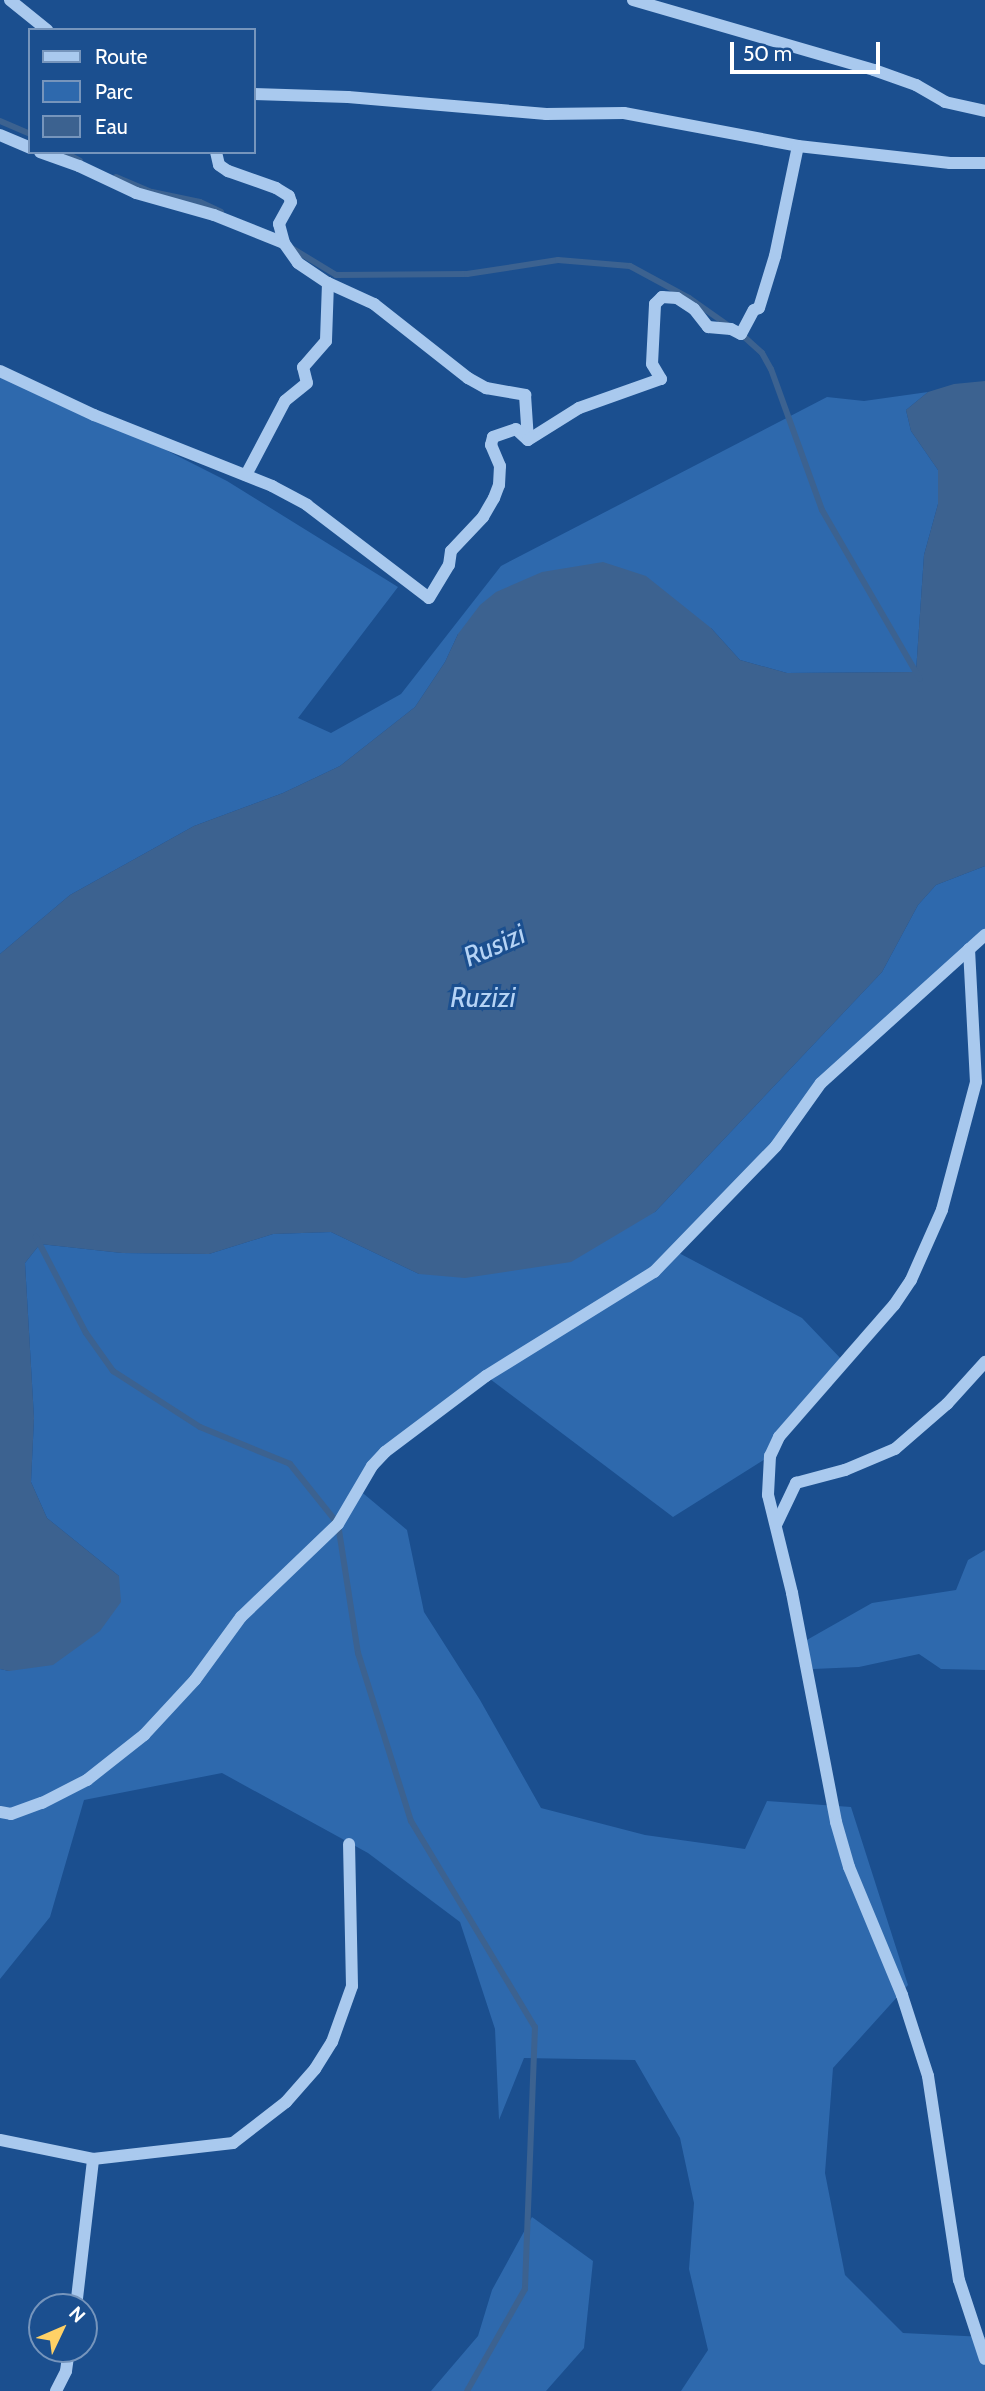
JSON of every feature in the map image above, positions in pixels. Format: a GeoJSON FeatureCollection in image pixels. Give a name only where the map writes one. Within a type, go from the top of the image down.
{"type":"FeatureCollection","features":[{"type":"Feature","properties":{"kind":"street"},"geometry":{"type":"LineString","coordinates":[[10,0],[45,28]]}},
{"type":"Feature","properties":{"kind":"street"},"geometry":{"type":"LineString","coordinates":[[633,0],[874,70],[916,85],[945,102],[985,111]]}},
{"type":"Feature","properties":{"kind":"street"},"geometry":{"type":"LineString","coordinates":[[256,94],[348,97],[546,114],[624,113],[798,146],[950,163],[985,163]]}},
{"type":"Feature","properties":{"kind":"street"},"geometry":{"type":"LineString","coordinates":[[0,135],[28,147]]}},
{"type":"Feature","properties":{"kind":"street"},"geometry":{"type":"LineString","coordinates":[[528,440],[579,408],[660,379],[652,364],[655,304],[662,297],[677,298],[694,309],[708,327],[741,334],[754,310],[759,309],[775,256],[798,146]]}},
{"type":"Feature","properties":{"kind":"street"},"geometry":{"type":"LineString","coordinates":[[46,154],[79,166],[136,193],[214,215],[284,243]]}},
{"type":"Feature","properties":{"kind":"street"},"geometry":{"type":"LineString","coordinates":[[216,154],[219,165],[229,171],[276,188],[289,196],[291,202],[279,224],[284,243],[298,263],[328,283],[374,304],[468,378],[486,388],[525,395],[528,440]]}},
{"type":"Feature","properties":{"kind":"street"},"geometry":{"type":"LineString","coordinates":[[246,475],[285,401],[307,383],[303,368],[326,341],[328,283]]}},
{"type":"Feature","properties":{"kind":"street"},"geometry":{"type":"LineString","coordinates":[[0,371],[94,415],[246,475],[307,505],[429,598],[449,565],[451,551],[483,517],[494,498],[499,485],[500,466],[491,445],[494,437],[516,429],[528,440]]}},
{"type":"Feature","properties":{"kind":"street"},"geometry":{"type":"LineString","coordinates":[[0,1812],[10,1814],[42,1803],[87,1780],[145,1735],[195,1680],[241,1617],[338,1524],[372,1466],[385,1452],[486,1376],[654,1272],[776,1146],[821,1083],[985,935]]}},
{"type":"Feature","properties":{"kind":"street"},"geometry":{"type":"LineString","coordinates":[[969,949],[976,1082],[970,1114],[942,1210],[911,1280],[894,1306],[779,1437],[770,1457],[768,1495],[845,1856],[902,1996],[928,2076],[959,2280],[985,2359]]}},
{"type":"Feature","properties":{"kind":"street"},"geometry":{"type":"LineString","coordinates":[[776,1525],[796,1483],[845,1471],[895,1449],[947,1404],[985,1362]]}},
{"type":"Feature","properties":{"kind":"street"},"geometry":{"type":"LineString","coordinates":[[0,2140],[93,2159],[233,2143],[286,2102],[315,2069],[332,2042],[352,1986],[349,1844]]}},
{"type":"Feature","properties":{"kind":"street"},"geometry":{"type":"LineString","coordinates":[[78,2293],[93,2159]]}},
{"type":"Feature","properties":{"kind":"street"},"geometry":{"type":"LineString","coordinates":[[56,2391],[67,2363]]}},
{"type":"Feature","properties":{"kind":"green space"},"geometry":{"type":"Polygon","coordinates":[[[0,377],[146,440],[227,481],[398,587],[298,718],[331,733],[401,694],[501,566],[827,397],[864,401],[928,392],[906,410],[911,431],[938,470],[938,504],[924,555],[916,672],[787,673],[740,660],[711,628],[458,634],[445,662],[415,707],[340,766],[283,793],[194,826],[70,895],[0,954],[0,377]]]}},
{"type":"Feature","properties":{"kind":"green space"},"geometry":{"type":"Polygon","coordinates":[[[985,866],[985,935],[829,1074],[785,1135],[677,1252],[802,1318],[844,1362],[770,1456],[673,1517],[486,1376],[403,1437],[358,1489],[407,1530],[424,1612],[480,1700],[541,1808],[645,1835],[745,1849],[767,1801],[851,1807],[908,1985],[833,2068],[825,2173],[845,2275],[903,2333],[985,2337],[985,2391],[681,2391],[708,2350],[689,2269],[694,2203],[680,2138],[635,2060],[524,2058],[499,2120],[495,2029],[460,1922],[368,1853],[222,1773],[84,1800],[50,1917],[0,1979],[0,1669],[9,1671],[119,1576],[47,1518],[31,1482],[34,1418],[25,1263],[40,1244],[122,1253],[209,1254],[273,1234],[331,1232],[419,1274],[655,1212],[882,972],[918,905],[936,885],[985,866]]]}},
{"type":"Feature","properties":{"kind":"green space"},"geometry":{"type":"Polygon","coordinates":[[[985,1550],[985,1670],[941,1669],[919,1654],[859,1667],[813,1669],[805,1641],[872,1603],[956,1590],[968,1560],[985,1550]]]}},
{"type":"Feature","properties":{"kind":"green space"},"geometry":{"type":"Polygon","coordinates":[[[532,2217],[593,2261],[584,2348],[546,2391],[431,2391],[478,2336],[492,2290],[532,2217]]]}},
{"type":"Feature","properties":{"kind":"water","name":"Ruzizi"},"geometry":{"type":"Polygon","coordinates":[[[985,381],[985,866],[936,885],[918,905],[882,972],[655,1212],[571,1262],[465,1278],[419,1274],[331,1232],[273,1234],[209,1254],[122,1253],[40,1244],[25,1263],[34,1418],[31,1482],[47,1518],[119,1576],[121,1602],[100,1631],[53,1665],[9,1671],[0,1669],[0,954],[70,895],[194,826],[283,793],[340,766],[415,707],[445,662],[458,634],[480,605],[496,592],[542,572],[603,562],[646,576],[711,628],[740,660],[787,673],[916,672],[924,555],[938,504],[938,470],[911,431],[906,410],[928,392],[954,384],[985,381]]]}},
{"type":"Feature","properties":{"kind":"waterway"},"geometry":{"type":"LineString","coordinates":[[0,121],[28,133]]}},
{"type":"Feature","properties":{"kind":"waterway"},"geometry":{"type":"LineString","coordinates":[[68,154],[80,161]]}},
{"type":"Feature","properties":{"kind":"waterway"},"geometry":{"type":"LineString","coordinates":[[116,177],[152,192],[200,202],[221,212]]}},
{"type":"Feature","properties":{"kind":"waterway"},"geometry":{"type":"LineString","coordinates":[[290,247],[336,275],[467,274],[558,260],[630,266],[689,298],[729,326]]}},
{"type":"Feature","properties":{"kind":"waterway"},"geometry":{"type":"LineString","coordinates":[[741,334],[762,353],[771,369],[822,510],[920,679]]}},
{"type":"Feature","properties":{"kind":"waterway"},"geometry":{"type":"LineString","coordinates":[[36,1237],[86,1333],[113,1371],[200,1427],[290,1464],[338,1524],[358,1653],[411,1821],[535,2027],[525,2289],[467,2391]]}},
{"type":"Feature","properties":{"kind":"water label","name":"Rusizi"},"geometry":{"type":"Point","coordinates":[494,945]}}]}
